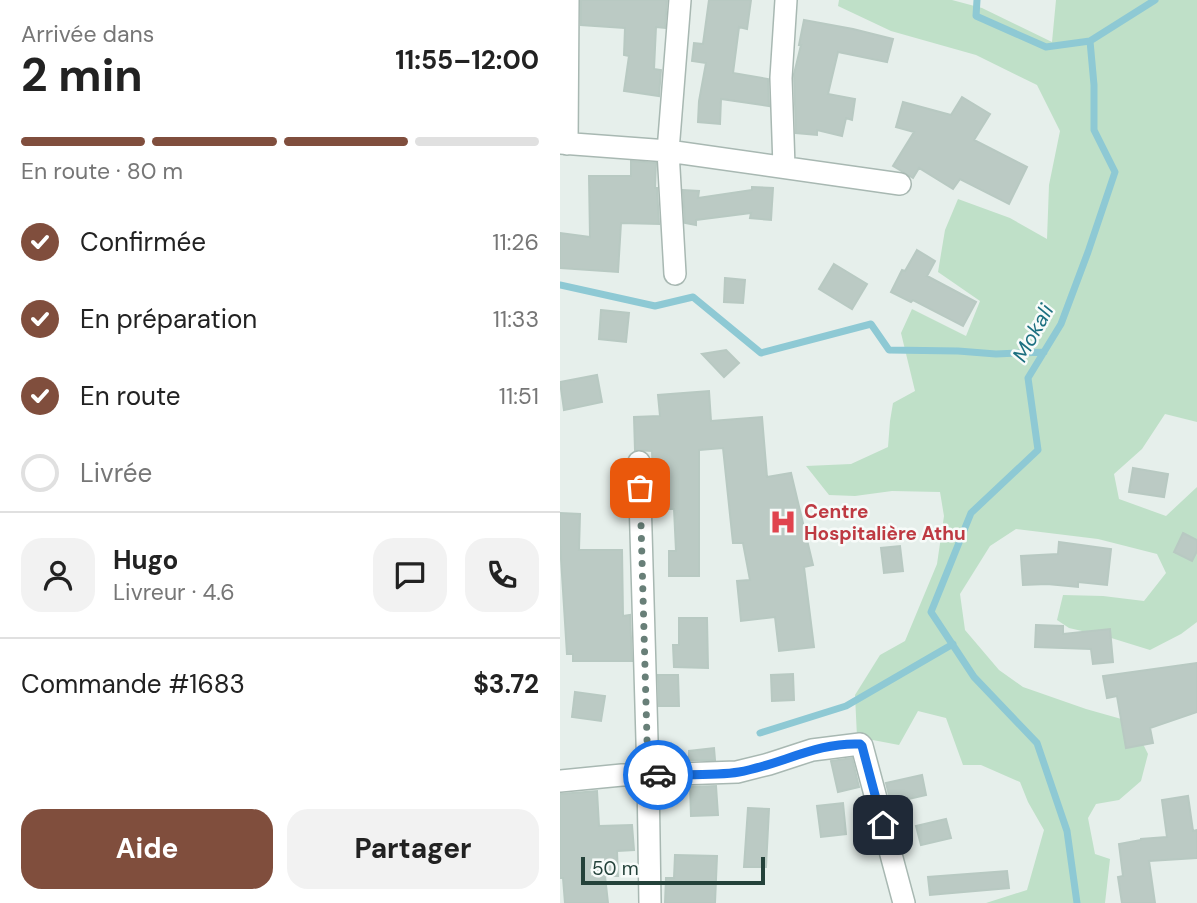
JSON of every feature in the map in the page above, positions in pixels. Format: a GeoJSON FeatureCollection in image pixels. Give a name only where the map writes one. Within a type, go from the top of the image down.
{"type":"FeatureCollection","features":[{"type":"Feature","properties":{"kind":"street"},"geometry":{"type":"LineString","coordinates":[[568,0],[564,144],[668,151],[900,184]]}},
{"type":"Feature","properties":{"kind":"street"},"geometry":{"type":"LineString","coordinates":[[675,274],[668,151],[680,0]]}},
{"type":"Feature","properties":{"kind":"street"},"geometry":{"type":"LineString","coordinates":[[784,167],[781,78],[786,0]]}},
{"type":"Feature","properties":{"kind":"street"},"geometry":{"type":"LineString","coordinates":[[639,462],[650,903]]}},
{"type":"Feature","properties":{"kind":"street"},"geometry":{"type":"LineString","coordinates":[[560,781],[622,775],[737,772],[812,750],[860,744],[904,903]]}},
{"type":"Feature","properties":{"kind":"green space"},"geometry":{"type":"Polygon","coordinates":[[[839,0],[952,0],[982,8],[1052,42],[1056,0],[1197,0],[1197,422],[1165,414],[1142,449],[1114,474],[1119,499],[1166,516],[1197,487],[1197,622],[1181,634],[1150,650],[1069,628],[1057,620],[1063,595],[1144,601],[1166,573],[1157,554],[1098,539],[1016,529],[990,546],[960,594],[965,630],[999,670],[1023,687],[1132,722],[1148,754],[1141,781],[1119,800],[1096,804],[1088,818],[1095,854],[1110,859],[1105,903],[986,903],[1027,890],[1044,830],[1020,782],[981,765],[963,765],[946,718],[918,711],[899,745],[857,737],[855,695],[880,655],[905,641],[937,564],[944,516],[940,492],[892,491],[855,496],[829,495],[806,466],[851,464],[888,447],[893,403],[915,391],[901,333],[912,309],[966,336],[980,301],[938,272],[945,230],[958,199],[1010,218],[1047,239],[1049,185],[1060,131],[1037,85],[976,55],[891,31],[838,6],[839,0]]]}},
{"type":"Feature","properties":{"kind":"building"},"geometry":{"type":"Polygon","coordinates":[[[581,0],[667,0],[665,28],[656,27],[654,69],[661,70],[659,96],[624,91],[629,56],[624,55],[625,28],[581,25],[581,0]]]}},
{"type":"Feature","properties":{"kind":"building"},"geometry":{"type":"Polygon","coordinates":[[[709,0],[751,0],[747,29],[739,27],[733,73],[768,79],[769,106],[721,99],[720,124],[698,122],[706,63],[692,61],[694,43],[703,44],[709,0]]]}},
{"type":"Feature","properties":{"kind":"building"},"geometry":{"type":"Polygon","coordinates":[[[804,20],[893,39],[887,62],[838,52],[828,94],[855,99],[852,120],[846,118],[842,136],[817,130],[817,135],[796,133],[794,74],[804,20]]]}},
{"type":"Feature","properties":{"kind":"building"},"geometry":{"type":"Polygon","coordinates":[[[962,97],[990,114],[974,140],[1027,167],[1009,204],[960,179],[953,189],[919,168],[913,178],[893,166],[914,132],[896,127],[903,102],[951,115],[962,97]]]}},
{"type":"Feature","properties":{"kind":"building"},"geometry":{"type":"Polygon","coordinates":[[[631,161],[656,163],[655,188],[659,224],[621,223],[618,272],[560,268],[560,233],[590,237],[589,176],[631,176],[631,161]]]}},
{"type":"Feature","properties":{"kind":"building"},"geometry":{"type":"Polygon","coordinates":[[[752,187],[773,188],[771,220],[750,218],[751,213],[696,220],[696,225],[685,223],[683,190],[699,191],[698,198],[752,190],[752,187]]]}},
{"type":"Feature","properties":{"kind":"building"},"geometry":{"type":"Polygon","coordinates":[[[917,250],[935,261],[927,276],[976,302],[963,326],[913,300],[911,302],[891,292],[902,270],[905,271],[917,250]]]}},
{"type":"Feature","properties":{"kind":"building"},"geometry":{"type":"Polygon","coordinates":[[[834,264],[867,284],[852,309],[819,289],[834,264]]]}},
{"type":"Feature","properties":{"kind":"building"},"geometry":{"type":"Polygon","coordinates":[[[725,278],[745,280],[743,303],[724,302],[725,278]]]}},
{"type":"Feature","properties":{"kind":"building"},"geometry":{"type":"Polygon","coordinates":[[[601,310],[629,313],[626,342],[599,339],[601,310]]]}},
{"type":"Feature","properties":{"kind":"building"},"geometry":{"type":"Polygon","coordinates":[[[726,350],[739,363],[724,377],[702,354],[726,350]]]}},
{"type":"Feature","properties":{"kind":"building"},"geometry":{"type":"Polygon","coordinates":[[[597,375],[602,402],[564,410],[560,382],[597,375]]]}},
{"type":"Feature","properties":{"kind":"building"},"geometry":{"type":"Polygon","coordinates":[[[709,391],[711,421],[762,417],[767,477],[791,473],[813,565],[804,567],[814,647],[779,651],[775,617],[741,621],[737,581],[750,580],[743,543],[733,543],[723,448],[699,450],[699,576],[669,576],[669,551],[676,551],[674,509],[654,509],[652,451],[635,450],[634,417],[660,416],[658,395],[709,391]]]}},
{"type":"Feature","properties":{"kind":"building"},"geometry":{"type":"Polygon","coordinates":[[[1133,468],[1168,474],[1164,497],[1129,492],[1133,468]]]}},
{"type":"Feature","properties":{"kind":"building"},"geometry":{"type":"Polygon","coordinates":[[[560,513],[580,514],[579,550],[622,550],[623,616],[630,615],[632,661],[573,661],[573,654],[567,654],[560,513]]]}},
{"type":"Feature","properties":{"kind":"building"},"geometry":{"type":"Polygon","coordinates":[[[1183,533],[1197,540],[1197,551],[1192,561],[1174,552],[1183,533]]]}},
{"type":"Feature","properties":{"kind":"building"},"geometry":{"type":"Polygon","coordinates":[[[1059,542],[1111,549],[1107,585],[1078,582],[1078,587],[1023,585],[1021,556],[1058,554],[1059,542]]]}},
{"type":"Feature","properties":{"kind":"building"},"geometry":{"type":"Polygon","coordinates":[[[900,546],[903,571],[884,573],[881,548],[900,546]]]}},
{"type":"Feature","properties":{"kind":"building"},"geometry":{"type":"Polygon","coordinates":[[[679,618],[707,618],[708,668],[674,667],[673,645],[679,645],[679,618]]]}},
{"type":"Feature","properties":{"kind":"building"},"geometry":{"type":"Polygon","coordinates":[[[1036,625],[1063,626],[1063,634],[1110,629],[1113,662],[1093,664],[1091,649],[1035,647],[1036,625]]]}},
{"type":"Feature","properties":{"kind":"building"},"geometry":{"type":"Polygon","coordinates":[[[1197,663],[1197,712],[1150,728],[1153,743],[1126,748],[1117,696],[1107,698],[1103,676],[1197,663]]]}},
{"type":"Feature","properties":{"kind":"building"},"geometry":{"type":"Polygon","coordinates":[[[793,674],[794,700],[772,701],[771,675],[793,674]]]}},
{"type":"Feature","properties":{"kind":"building"},"geometry":{"type":"Polygon","coordinates":[[[658,675],[678,675],[679,706],[659,706],[658,675]]]}},
{"type":"Feature","properties":{"kind":"building"},"geometry":{"type":"Polygon","coordinates":[[[575,692],[605,696],[601,721],[572,717],[575,692]]]}},
{"type":"Feature","properties":{"kind":"building"},"geometry":{"type":"Polygon","coordinates":[[[714,748],[715,760],[689,760],[689,751],[714,748]]]}},
{"type":"Feature","properties":{"kind":"building"},"geometry":{"type":"Polygon","coordinates":[[[852,758],[859,787],[838,792],[831,761],[852,758]]]}},
{"type":"Feature","properties":{"kind":"building"},"geometry":{"type":"Polygon","coordinates":[[[922,775],[926,795],[891,803],[886,783],[922,775]]]}},
{"type":"Feature","properties":{"kind":"building"},"geometry":{"type":"Polygon","coordinates":[[[716,786],[718,815],[691,816],[690,787],[716,786]]]}},
{"type":"Feature","properties":{"kind":"building"},"geometry":{"type":"Polygon","coordinates":[[[597,791],[599,826],[632,825],[634,850],[617,851],[618,876],[605,876],[608,903],[565,903],[563,878],[560,878],[560,794],[597,791]]]}},
{"type":"Feature","properties":{"kind":"building"},"geometry":{"type":"Polygon","coordinates":[[[1188,796],[1193,831],[1197,830],[1197,858],[1149,861],[1155,903],[1122,903],[1118,877],[1123,876],[1119,844],[1167,837],[1162,800],[1188,796]]]}},
{"type":"Feature","properties":{"kind":"building"},"geometry":{"type":"Polygon","coordinates":[[[843,803],[846,834],[821,837],[817,806],[843,803]]]}},
{"type":"Feature","properties":{"kind":"building"},"geometry":{"type":"Polygon","coordinates":[[[748,808],[769,809],[766,867],[744,867],[748,808]]]}},
{"type":"Feature","properties":{"kind":"building"},"geometry":{"type":"Polygon","coordinates":[[[946,819],[951,838],[921,845],[916,826],[946,819]]]}},
{"type":"Feature","properties":{"kind":"building"},"geometry":{"type":"Polygon","coordinates":[[[675,855],[717,856],[715,903],[665,903],[666,878],[674,878],[675,855]]]}},
{"type":"Feature","properties":{"kind":"building"},"geometry":{"type":"Polygon","coordinates":[[[1007,871],[1009,888],[930,895],[928,877],[1007,871]]]}},
{"type":"Feature","properties":{"kind":"waterway"},"geometry":{"type":"LineString","coordinates":[[977,0],[976,16],[1046,47],[1090,41]]}},
{"type":"Feature","properties":{"kind":"waterway","name":"Mokali"},"geometry":{"type":"LineString","coordinates":[[1077,903],[1067,831],[1037,743],[974,677],[931,612],[971,513],[1038,450],[1028,378],[1061,324],[1115,172],[1094,130],[1090,41],[1155,0]]}},
{"type":"Feature","properties":{"kind":"waterway"},"geometry":{"type":"LineString","coordinates":[[560,285],[655,306],[693,297],[761,353],[871,324],[889,350],[996,354],[1044,352]]}},
{"type":"Feature","properties":{"kind":"waterway"},"geometry":{"type":"LineString","coordinates":[[760,733],[846,706],[953,644]]}},
{"type":"Feature","properties":{"kind":"way so far"},"geometry":{"type":"LineString","coordinates":[[640,488],[648,775],[658,775]]}},
{"type":"Feature","properties":{"kind":"place","name":"Centre Hospitalière Athu"},"geometry":{"type":"Point","coordinates":[783,522]}},
{"type":"Feature","properties":{"kind":"route"},"geometry":{"type":"LineString","coordinates":[[658,775],[737,772],[812,750],[860,744],[883,825]]}}]}
